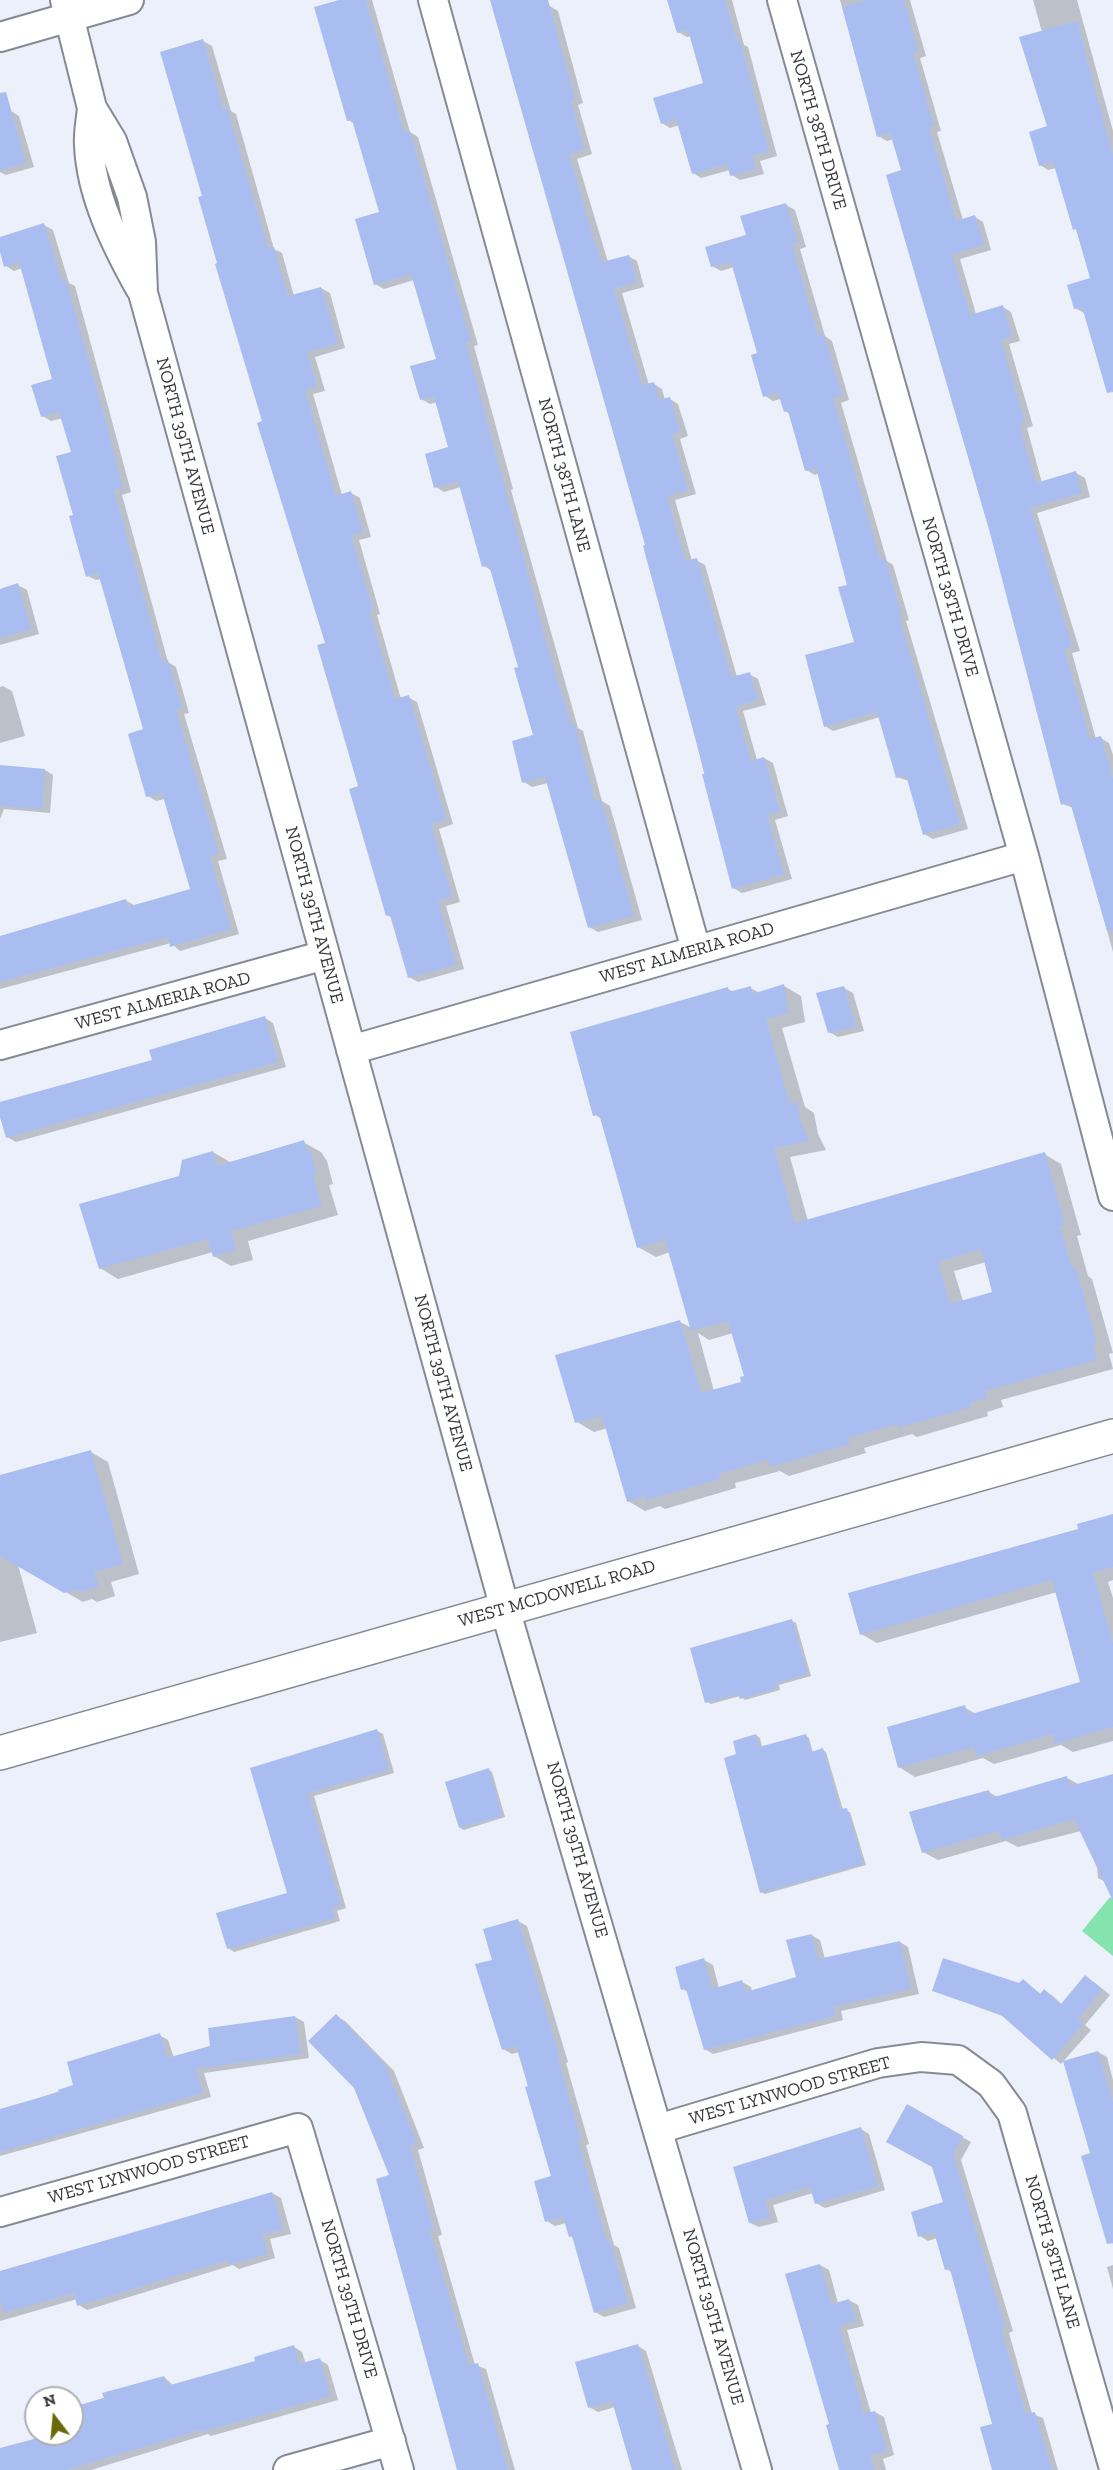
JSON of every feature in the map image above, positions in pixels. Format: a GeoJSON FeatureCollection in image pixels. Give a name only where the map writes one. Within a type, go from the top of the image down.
{"type":"FeatureCollection","features":[{"type":"Feature","properties":{"kind":"main road","name":"WEST MCDOWELL ROAD"},"geometry":{"type":"LineString","coordinates":[[0,1753],[1113,1436]]}},
{"type":"Feature","properties":{"kind":"street"},"geometry":{"type":"LineString","coordinates":[[0,37],[67,9],[129,0]]}},
{"type":"Feature","properties":{"kind":"street","name":"NORTH 38TH LANE"},"geometry":{"type":"LineString","coordinates":[[433,0],[696,950]]}},
{"type":"Feature","properties":{"kind":"street","name":"NORTH 38TH DRIVE"},"geometry":{"type":"LineString","coordinates":[[782,0],[1023,856],[1113,1196]]}},
{"type":"Feature","properties":{"kind":"street","name":"NORTH 39TH AVENUE"},"geometry":{"type":"LineString","coordinates":[[67,9],[92,108],[89,145],[94,179],[118,248],[143,293],[505,1609],[757,2470]]}},
{"type":"Feature","properties":{"kind":"street","name":"WEST ALMERIA ROAD"},"geometry":{"type":"LineString","coordinates":[[351,1050],[1023,856]]}},
{"type":"Feature","properties":{"kind":"street","name":"WEST ALMERIA ROAD"},"geometry":{"type":"LineString","coordinates":[[0,1045],[325,955]]}},
{"type":"Feature","properties":{"kind":"street","name":"WEST LYNWOOD STREET"},"geometry":{"type":"LineString","coordinates":[[658,2128],[879,2063],[921,2057],[958,2060]]}},
{"type":"Feature","properties":{"kind":"street","name":"NORTH 38TH LANE"},"geometry":{"type":"LineString","coordinates":[[958,2060],[991,2084],[1012,2113],[1113,2465]]}},
{"type":"Feature","properties":{"kind":"street","name":"WEST LYNWOOD STREET"},"geometry":{"type":"LineString","coordinates":[[0,2212],[298,2128]]}},
{"type":"Feature","properties":{"kind":"street","name":"NORTH 39TH DRIVE"},"geometry":{"type":"LineString","coordinates":[[298,2128],[399,2470]]}},
{"type":"Feature","properties":{"kind":"street"},"geometry":{"type":"LineString","coordinates":[[288,2470],[391,2441]]}},
{"type":"Feature","properties":{"kind":"green space"},"geometry":{"type":"Polygon","coordinates":[[[1110,1897],[1113,1899],[1113,1956],[1082,1931],[1110,1897]]]}},
{"type":"Feature","properties":{"kind":"building"},"geometry":{"type":"Polygon","coordinates":[[[339,0],[366,0],[404,132],[410,131],[471,341],[466,342],[546,641],[571,725],[575,724],[595,801],[601,799],[634,916],[588,928],[545,777],[522,783],[512,741],[533,735],[514,668],[518,667],[489,565],[482,567],[458,481],[434,488],[425,454],[448,447],[434,397],[420,400],[410,366],[436,359],[411,274],[374,285],[355,219],[379,212],[352,120],[347,121],[314,7],[339,0]]]}},
{"type":"Feature","properties":{"kind":"building"},"geometry":{"type":"Polygon","coordinates":[[[490,0],[548,0],[575,99],[571,100],[584,150],[569,154],[593,237],[602,262],[629,255],[637,282],[614,289],[642,385],[654,382],[659,400],[670,397],[680,432],[672,434],[688,490],[667,496],[685,561],[697,558],[731,677],[750,672],[758,700],[735,707],[751,761],[764,757],[780,811],[767,815],[784,874],[732,889],[702,774],[705,774],[643,546],[645,545],[490,0]]]}},
{"type":"Feature","properties":{"kind":"building"},"geometry":{"type":"Polygon","coordinates":[[[667,0],[725,0],[737,41],[740,40],[769,151],[752,156],[756,169],[730,176],[727,164],[692,174],[676,119],[661,124],[653,98],[703,83],[688,30],[677,33],[667,0]]]}},
{"type":"Feature","properties":{"kind":"building"},"geometry":{"type":"Polygon","coordinates":[[[868,0],[904,0],[918,51],[913,53],[934,126],[929,127],[956,221],[975,215],[984,245],[952,254],[970,315],[1003,305],[1012,337],[1001,340],[1025,422],[1019,424],[1036,483],[1076,471],[1082,493],[1030,508],[1072,646],[1064,649],[1090,739],[1101,736],[1113,778],[1113,930],[1107,931],[1070,802],[1061,805],[990,533],[886,175],[901,170],[890,133],[877,137],[842,7],[868,0]]]}},
{"type":"Feature","properties":{"kind":"building"},"geometry":{"type":"Polygon","coordinates":[[[1077,21],[1113,156],[1113,392],[1107,393],[1082,307],[1074,309],[1067,285],[1090,278],[1076,229],[1073,230],[1053,162],[1039,166],[1029,132],[1047,126],[1019,37],[1077,21]]]}},
{"type":"Feature","properties":{"kind":"building"},"geometry":{"type":"Polygon","coordinates":[[[203,39],[223,109],[227,108],[268,248],[274,247],[288,296],[321,287],[338,344],[307,352],[317,386],[305,390],[336,496],[351,491],[363,532],[351,536],[373,610],[369,611],[395,699],[409,695],[446,820],[431,824],[452,897],[438,901],[456,965],[408,978],[390,915],[386,916],[349,789],[358,786],[317,645],[325,643],[257,423],[262,421],[215,264],[217,263],[198,197],[202,196],[160,52],[203,39]]]}},
{"type":"Feature","properties":{"kind":"building"},"geometry":{"type":"Polygon","coordinates":[[[6,92],[26,163],[0,170],[0,93],[6,92]]]}},
{"type":"Feature","properties":{"kind":"building"},"geometry":{"type":"Polygon","coordinates":[[[786,203],[798,242],[792,244],[818,336],[824,334],[842,396],[833,398],[880,559],[885,558],[902,616],[899,617],[960,824],[923,835],[906,775],[896,778],[877,712],[824,727],[805,655],[854,642],[838,587],[847,585],[816,468],[805,471],[788,411],[784,412],[778,393],[763,397],[751,355],[757,353],[731,262],[711,267],[705,247],[746,235],[740,216],[786,203]]]}},
{"type":"Feature","properties":{"kind":"building"},"geometry":{"type":"Polygon","coordinates":[[[44,223],[62,281],[66,280],[104,415],[123,488],[114,490],[162,662],[168,660],[182,708],[176,710],[219,854],[210,856],[231,929],[170,947],[168,937],[0,982],[0,936],[126,899],[128,907],[190,889],[162,793],[146,797],[128,734],[143,729],[98,573],[86,577],[69,516],[73,515],[56,456],[71,452],[59,412],[41,417],[31,385],[52,379],[19,262],[4,267],[0,252],[0,237],[44,223]]]}},
{"type":"Feature","properties":{"kind":"building"},"geometry":{"type":"Polygon","coordinates":[[[18,583],[31,629],[0,638],[0,589],[18,583]]]}},
{"type":"Feature","properties":{"kind":"building"},"geometry":{"type":"Polygon","coordinates":[[[0,765],[45,769],[42,809],[0,806],[0,765]]]}},
{"type":"Feature","properties":{"kind":"building"},"geometry":{"type":"Polygon","coordinates":[[[784,984],[789,1013],[766,1019],[790,1105],[797,1101],[801,1123],[810,1141],[774,1148],[795,1223],[1045,1152],[1065,1225],[1060,1227],[1072,1268],[1076,1267],[1097,1344],[1093,1345],[1097,1360],[985,1391],[987,1398],[970,1403],[971,1407],[898,1428],[897,1424],[848,1438],[850,1444],[770,1467],[768,1460],[719,1474],[720,1479],[646,1500],[645,1496],[627,1502],[602,1416],[575,1423],[555,1355],[680,1320],[701,1393],[741,1382],[740,1377],[744,1376],[728,1321],[691,1331],[665,1240],[637,1248],[599,1114],[593,1116],[570,1032],[728,987],[729,992],[751,986],[752,994],[784,984]],[[981,1249],[938,1262],[950,1304],[992,1292],[981,1249]]]}},
{"type":"Feature","properties":{"kind":"building"},"geometry":{"type":"Polygon","coordinates":[[[844,986],[856,1027],[828,1033],[816,993],[844,986]]]}},
{"type":"Feature","properties":{"kind":"building"},"geometry":{"type":"Polygon","coordinates":[[[265,1016],[278,1062],[6,1138],[0,1117],[0,1102],[152,1060],[149,1050],[265,1016]]]}},
{"type":"Feature","properties":{"kind":"building"},"geometry":{"type":"Polygon","coordinates":[[[304,1140],[307,1150],[310,1149],[317,1174],[313,1175],[322,1206],[231,1231],[236,1250],[213,1257],[208,1239],[99,1269],[79,1204],[179,1176],[182,1160],[213,1151],[217,1166],[304,1140]]]}},
{"type":"Feature","properties":{"kind":"building"},"geometry":{"type":"Polygon","coordinates":[[[91,1450],[123,1564],[94,1572],[99,1586],[78,1593],[77,1589],[64,1593],[0,1556],[0,1475],[91,1450]]]}},
{"type":"Feature","properties":{"kind":"building"},"geometry":{"type":"Polygon","coordinates":[[[1113,1514],[1113,1567],[1093,1573],[1113,1643],[1113,1727],[1055,1744],[1053,1734],[977,1756],[974,1747],[898,1768],[887,1727],[965,1705],[968,1715],[1080,1682],[1052,1580],[860,1635],[848,1593],[1078,1529],[1077,1524],[1113,1514]]]}},
{"type":"Feature","properties":{"kind":"building"},"geometry":{"type":"Polygon","coordinates":[[[792,1619],[808,1674],[776,1683],[777,1688],[740,1699],[738,1694],[705,1703],[690,1648],[792,1619]]]}},
{"type":"Feature","properties":{"kind":"building"},"geometry":{"type":"Polygon","coordinates":[[[377,1729],[389,1770],[308,1793],[341,1905],[332,1908],[335,1918],[227,1949],[216,1913],[287,1893],[250,1768],[377,1729]]]}},
{"type":"Feature","properties":{"kind":"building"},"geometry":{"type":"Polygon","coordinates":[[[756,1734],[759,1747],[806,1734],[811,1752],[823,1748],[840,1809],[847,1808],[863,1864],[760,1893],[724,1758],[736,1754],[733,1741],[756,1734]]]}},
{"type":"Feature","properties":{"kind":"building"},"geometry":{"type":"Polygon","coordinates":[[[489,1768],[502,1816],[459,1828],[445,1782],[489,1768]]]}},
{"type":"Feature","properties":{"kind":"building"},"geometry":{"type":"Polygon","coordinates":[[[1113,1774],[1113,1901],[1074,1819],[1002,1840],[999,1831],[922,1853],[909,1812],[989,1790],[991,1798],[1067,1776],[1070,1786],[1113,1774]]]}},
{"type":"Feature","properties":{"kind":"building"},"geometry":{"type":"Polygon","coordinates":[[[518,1919],[560,2058],[558,2058],[581,2140],[578,2141],[607,2242],[610,2241],[628,2303],[594,2313],[572,2236],[569,2237],[563,2217],[545,2222],[534,2181],[551,2176],[525,2087],[528,2086],[516,2046],[502,2050],[475,1964],[492,1960],[483,1929],[518,1919]]]}},
{"type":"Feature","properties":{"kind":"building"},"geometry":{"type":"Polygon","coordinates":[[[812,1934],[818,1959],[900,1941],[911,1989],[833,2007],[835,2016],[704,2050],[686,1989],[681,1990],[675,1967],[704,1958],[712,1989],[742,1980],[746,1992],[796,1977],[786,1940],[812,1934]]]}},
{"type":"Feature","properties":{"kind":"building"},"geometry":{"type":"Polygon","coordinates":[[[943,1958],[1019,1983],[1023,1979],[1040,1994],[1044,1989],[1061,2004],[1085,1975],[1102,1989],[1078,2019],[1083,2024],[1052,2060],[1000,2014],[932,1991],[943,1958]]]}},
{"type":"Feature","properties":{"kind":"building"},"geometry":{"type":"Polygon","coordinates":[[[336,2014],[385,2065],[417,2143],[410,2146],[434,2230],[430,2231],[469,2365],[478,2363],[508,2470],[457,2470],[376,2179],[389,2175],[354,2088],[308,2041],[336,2014]]]}},
{"type":"Feature","properties":{"kind":"building"},"geometry":{"type":"Polygon","coordinates":[[[295,2016],[301,2054],[196,2069],[203,2093],[0,2152],[0,2109],[59,2092],[58,2090],[73,2085],[67,2062],[160,2033],[167,2058],[210,2046],[208,2028],[295,2016]]]}},
{"type":"Feature","properties":{"kind":"building"},"geometry":{"type":"Polygon","coordinates":[[[1098,2051],[1113,2102],[1113,2243],[1107,2244],[1081,2156],[1090,2153],[1063,2061],[1098,2051]]]}},
{"type":"Feature","properties":{"kind":"building"},"geometry":{"type":"Polygon","coordinates":[[[907,2104],[963,2136],[953,2154],[1005,2327],[1001,2328],[1026,2414],[1035,2412],[1052,2470],[992,2470],[980,2427],[992,2424],[950,2269],[945,2270],[934,2232],[918,2237],[911,2212],[943,2202],[932,2167],[886,2142],[907,2104]]]}},
{"type":"Feature","properties":{"kind":"building"},"geometry":{"type":"Polygon","coordinates":[[[861,2127],[878,2186],[815,2204],[810,2187],[765,2200],[770,2217],[749,2223],[733,2167],[861,2127]]]}},
{"type":"Feature","properties":{"kind":"building"},"geometry":{"type":"Polygon","coordinates":[[[272,2192],[283,2229],[262,2235],[268,2254],[229,2265],[228,2260],[77,2306],[74,2293],[4,2313],[0,2299],[0,2271],[272,2192]]]}},
{"type":"Feature","properties":{"kind":"building"},"geometry":{"type":"Polygon","coordinates":[[[820,2264],[832,2304],[849,2299],[856,2321],[839,2326],[864,2414],[875,2411],[887,2451],[870,2456],[874,2470],[839,2470],[826,2425],[829,2424],[785,2274],[820,2264]]]}},
{"type":"Feature","properties":{"kind":"building"},"geometry":{"type":"Polygon","coordinates":[[[638,2344],[675,2470],[632,2470],[612,2401],[588,2408],[575,2362],[638,2344]]]}},
{"type":"Feature","properties":{"kind":"building"},"geometry":{"type":"Polygon","coordinates":[[[294,2345],[299,2364],[320,2358],[330,2396],[201,2432],[200,2430],[67,2470],[0,2470],[0,2448],[24,2442],[24,2446],[84,2446],[84,2404],[104,2398],[102,2393],[164,2376],[167,2386],[255,2361],[254,2357],[294,2345]]]}}]}
